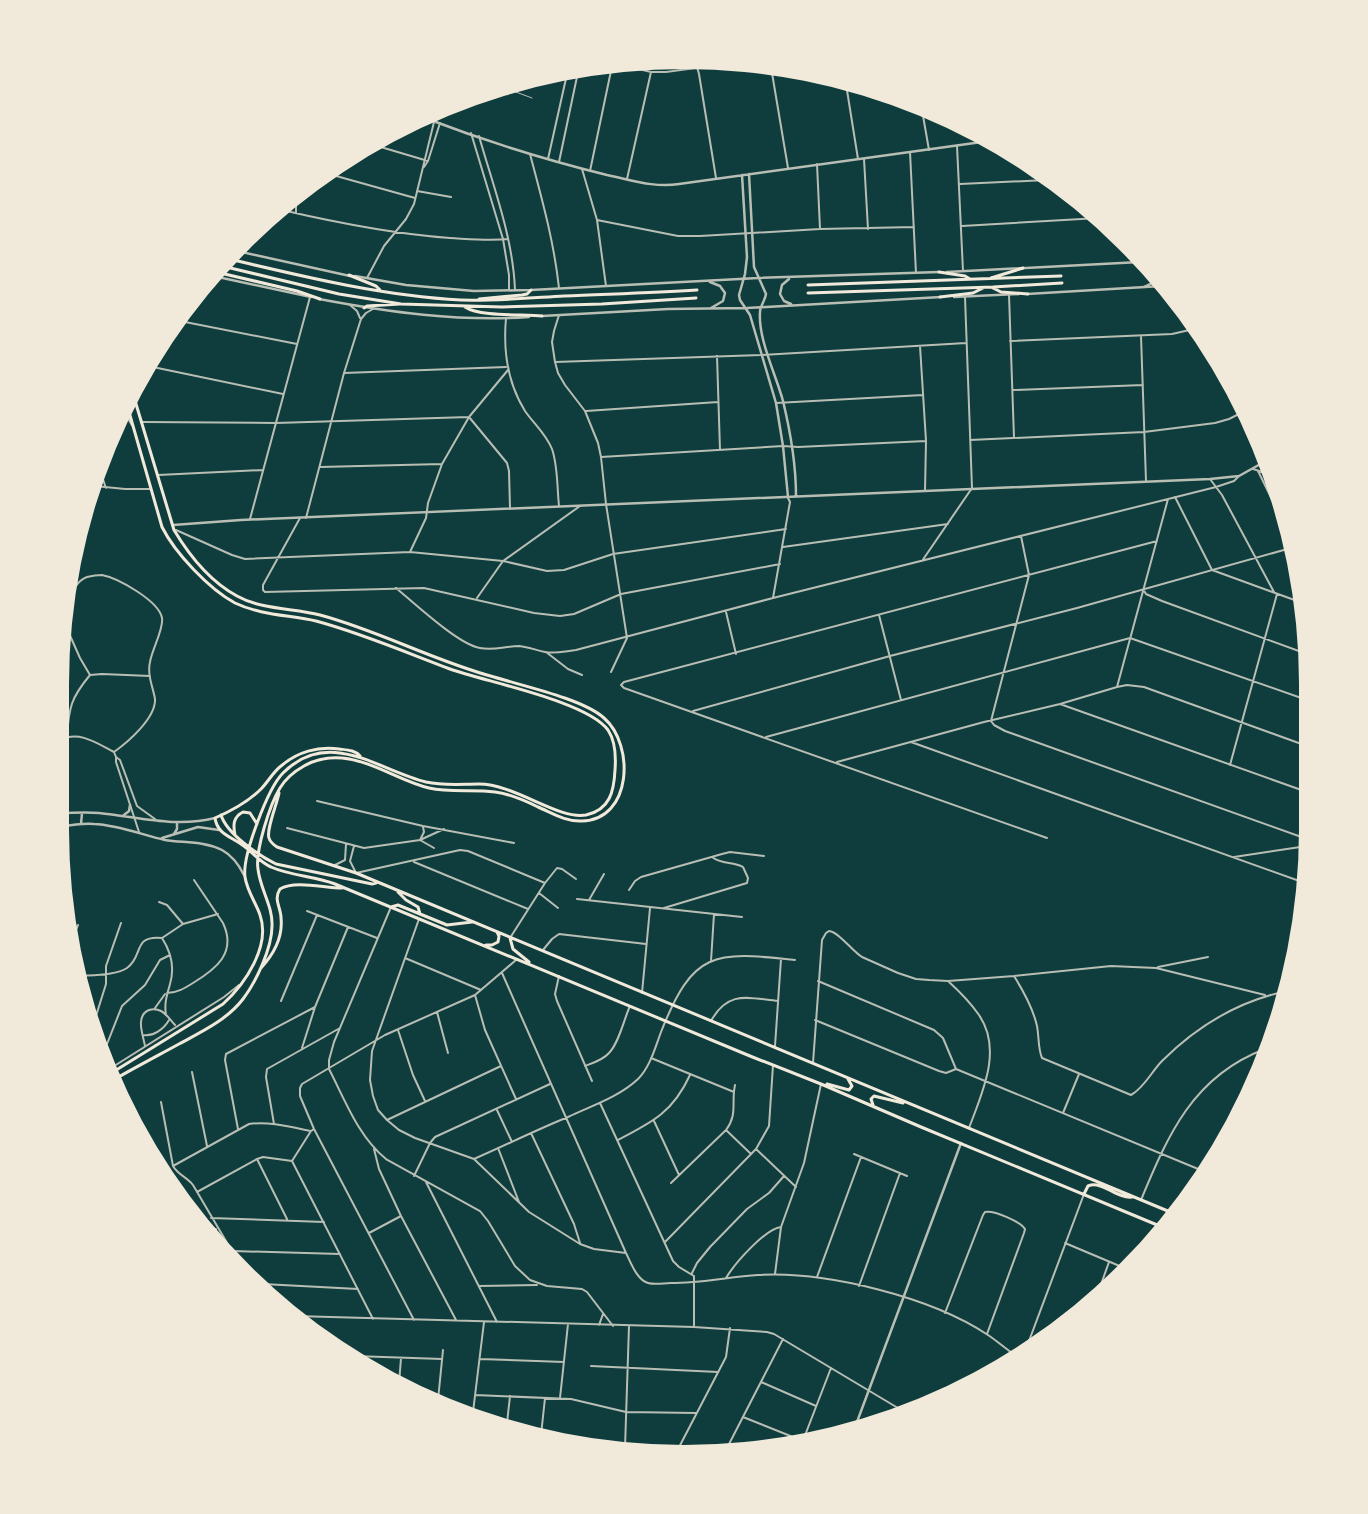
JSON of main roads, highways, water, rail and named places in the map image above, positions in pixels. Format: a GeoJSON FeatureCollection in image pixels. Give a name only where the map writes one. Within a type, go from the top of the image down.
{"type":"FeatureCollection","features":[{"type":"Feature","properties":{"kind":"main road"},"geometry":{"type":"LineString","coordinates":[[237,261],[380,290],[431,297],[475,300],[696,290]]}},
{"type":"Feature","properties":{"kind":"main road"},"geometry":{"type":"LineString","coordinates":[[231,268],[339,294],[401,304],[464,307],[593,304],[696,298]]}},
{"type":"Feature","properties":{"kind":"main road"},"geometry":{"type":"LineString","coordinates":[[989,279],[1023,268]]}},
{"type":"Feature","properties":{"kind":"main road"},"geometry":{"type":"LineString","coordinates":[[939,272],[965,276],[970,280]]}},
{"type":"Feature","properties":{"kind":"main road"},"geometry":{"type":"LineString","coordinates":[[225,274],[297,290],[320,299]]}},
{"type":"Feature","properties":{"kind":"main road"},"geometry":{"type":"LineString","coordinates":[[349,275],[376,286],[380,290]]}},
{"type":"Feature","properties":{"kind":"main road"},"geometry":{"type":"LineString","coordinates":[[808,285],[1061,276]]}},
{"type":"Feature","properties":{"kind":"main road"},"geometry":{"type":"LineString","coordinates":[[808,293],[1062,283]]}},
{"type":"Feature","properties":{"kind":"main road"},"geometry":{"type":"LineString","coordinates":[[940,296],[973,293],[984,287]]}},
{"type":"Feature","properties":{"kind":"main road"},"geometry":{"type":"LineString","coordinates":[[993,287],[1001,292],[1028,294]]}},
{"type":"Feature","properties":{"kind":"main road"},"geometry":{"type":"LineString","coordinates":[[475,300],[522,295],[527,294],[531,290]]}},
{"type":"Feature","properties":{"kind":"main road"},"geometry":{"type":"LineString","coordinates":[[364,308],[401,304]]}},
{"type":"Feature","properties":{"kind":"main road"},"geometry":{"type":"LineString","coordinates":[[464,307],[473,311],[542,316]]}},
{"type":"Feature","properties":{"kind":"main road"},"geometry":{"type":"LineString","coordinates":[[121,1076],[204,1031],[221,1020],[244,998],[259,970],[270,939],[272,923],[258,869],[258,850],[262,834],[279,789],[302,766],[324,758],[343,758],[360,762],[426,787],[439,790],[496,792],[511,795],[561,817],[584,821],[596,819],[612,808],[622,786],[624,768],[618,735],[604,718],[584,706],[453,665],[369,631],[320,615],[255,604],[224,588],[187,549],[174,530],[136,405]]}},
{"type":"Feature","properties":{"kind":"main road"},"geometry":{"type":"LineString","coordinates":[[130,417],[162,527],[169,540],[182,555],[222,595],[238,604],[253,609],[318,622],[411,653],[451,670],[518,689],[582,711],[601,723],[608,730],[616,754],[612,797],[607,804],[593,813],[583,815],[555,809],[500,786],[428,782],[352,751],[330,748],[304,752],[280,766],[252,797],[215,818],[219,830],[273,868],[327,881],[419,918],[1157,1224]]}},
{"type":"Feature","properties":{"kind":"main road"},"geometry":{"type":"LineString","coordinates":[[118,1069],[223,1004],[243,982],[256,956],[262,930],[260,913],[245,877],[245,867],[257,824],[274,784],[290,767],[300,760],[323,752],[361,756]]}},
{"type":"Feature","properties":{"kind":"main road"},"geometry":{"type":"LineString","coordinates":[[279,789],[277,804],[268,833],[270,841],[277,847],[356,873],[376,883],[1167,1211]]}},
{"type":"Feature","properties":{"kind":"main road"},"geometry":{"type":"LineString","coordinates":[[235,835],[235,819],[243,812],[250,813],[257,824]]}},
{"type":"Feature","properties":{"kind":"main road"},"geometry":{"type":"LineString","coordinates":[[221,816],[226,826],[235,835],[266,859],[276,864],[376,883]]}},
{"type":"Feature","properties":{"kind":"main road"},"geometry":{"type":"LineString","coordinates":[[259,970],[269,959],[281,929],[282,918],[276,899],[280,889],[285,886],[294,885],[342,888]]}},
{"type":"Feature","properties":{"kind":"main road"},"geometry":{"type":"LineString","coordinates":[[398,892],[406,900],[418,907],[419,918]]}},
{"type":"Feature","properties":{"kind":"main road"},"geometry":{"type":"LineString","coordinates":[[391,907],[398,905],[443,924],[473,922]]}},
{"type":"Feature","properties":{"kind":"main road"},"geometry":{"type":"LineString","coordinates":[[459,924],[457,929],[459,935]]}},
{"type":"Feature","properties":{"kind":"main road"},"geometry":{"type":"LineString","coordinates":[[483,945],[492,945],[498,942],[499,936],[497,932]]}},
{"type":"Feature","properties":{"kind":"main road"},"geometry":{"type":"LineString","coordinates":[[510,938],[513,949],[534,966]]}},
{"type":"Feature","properties":{"kind":"main road"},"geometry":{"type":"LineString","coordinates":[[821,1084],[849,1090],[852,1086],[847,1078]]}},
{"type":"Feature","properties":{"kind":"main road"},"geometry":{"type":"LineString","coordinates":[[875,1107],[870,1102],[874,1096],[894,1102],[906,1103]]}},
{"type":"Feature","properties":{"kind":"main road"},"geometry":{"type":"LineString","coordinates":[[1084,1194],[1088,1186],[1095,1185],[1125,1198],[1133,1197]]}}]}
